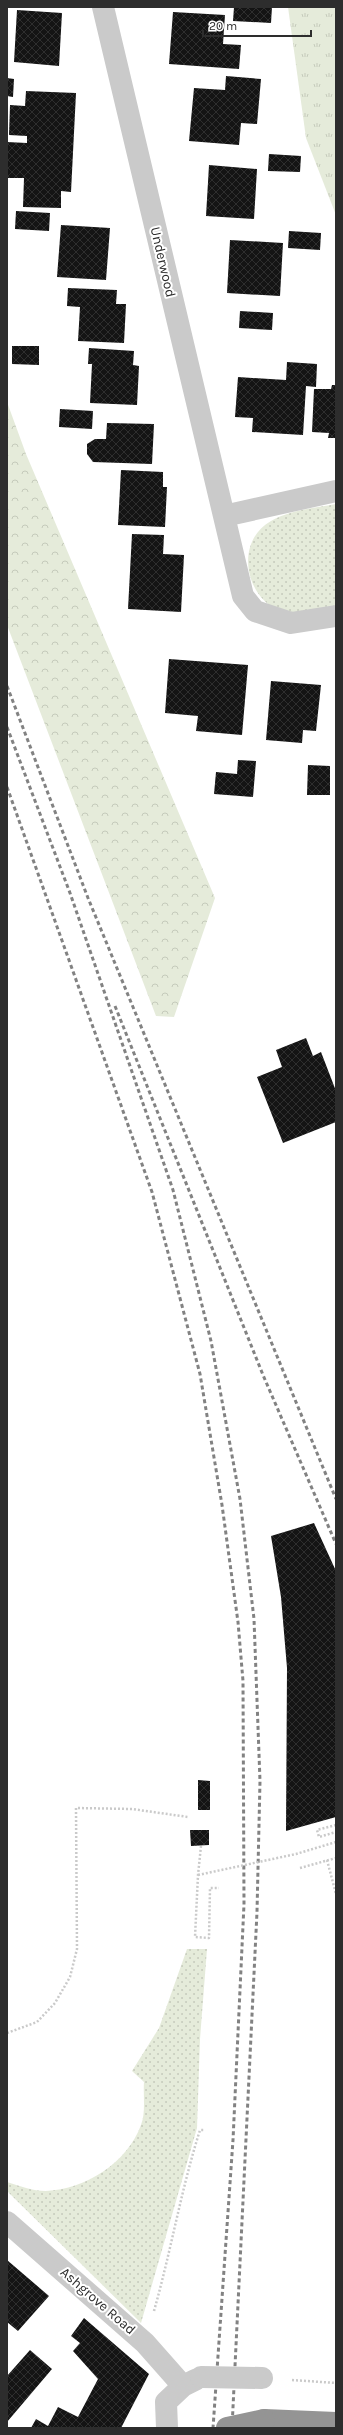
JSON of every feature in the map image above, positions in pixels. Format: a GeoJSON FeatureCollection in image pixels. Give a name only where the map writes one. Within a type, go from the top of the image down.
{"type":"FeatureCollection","features":[{"type":"Feature","properties":{"kind":"highway"},"geometry":{"type":"LineString","coordinates":[[227,2428],[264,2420],[336,2423]]}},
{"type":"Feature","properties":{"kind":"street","name":"Underwood"},"geometry":{"type":"LineString","coordinates":[[102,7],[244,596],[256,611],[291,623],[336,616]]}},
{"type":"Feature","properties":{"kind":"street"},"geometry":{"type":"LineString","coordinates":[[224,516],[336,491]]}},
{"type":"Feature","properties":{"kind":"street","name":"Ashgrove Road"},"geometry":{"type":"LineString","coordinates":[[7,2222],[192,2382]]}},
{"type":"Feature","properties":{"kind":"street"},"geometry":{"type":"LineString","coordinates":[[167,2428],[166,2402],[192,2382],[262,2378]]}},
{"type":"Feature","properties":{"kind":"path"},"geometry":{"type":"LineString","coordinates":[[7,2033],[37,2022],[55,2003],[70,1977],[77,1949],[76,1808],[132,1808],[188,1817]]}},
{"type":"Feature","properties":{"kind":"path"},"geometry":{"type":"LineString","coordinates":[[336,1824],[317,1830],[319,1837],[336,1832]]}},
{"type":"Feature","properties":{"kind":"path"},"geometry":{"type":"LineString","coordinates":[[198,1875],[296,1854],[336,1842]]}},
{"type":"Feature","properties":{"kind":"path"},"geometry":{"type":"LineString","coordinates":[[201,1846],[195,1937],[210,1938],[210,1888],[219,1888]]}},
{"type":"Feature","properties":{"kind":"path"},"geometry":{"type":"LineString","coordinates":[[300,1868],[336,1858]]}},
{"type":"Feature","properties":{"kind":"path"},"geometry":{"type":"LineString","coordinates":[[327,1860],[336,1894]]}},
{"type":"Feature","properties":{"kind":"path"},"geometry":{"type":"LineString","coordinates":[[145,2342],[170,2253],[186,2176],[200,2130],[205,2130]]}},
{"type":"Feature","properties":{"kind":"path"},"geometry":{"type":"LineString","coordinates":[[262,2378],[336,2383]]}},
{"type":"Feature","properties":{"kind":"green space"},"geometry":{"type":"Polygon","coordinates":[[[288,7],[336,7],[336,215],[306,138],[288,7]]]}},
{"type":"Feature","properties":{"kind":"green space"},"geometry":{"type":"Polygon","coordinates":[[[7,402],[26,454],[215,898],[174,1017],[156,1016],[7,625],[7,402]]]}},
{"type":"Feature","properties":{"kind":"green space"},"geometry":{"type":"Polygon","coordinates":[[[336,504],[336,605],[305,614],[294,614],[278,610],[265,601],[256,589],[250,575],[248,560],[251,545],[258,531],[271,521],[286,514],[336,504]]]}},
{"type":"Feature","properties":{"kind":"green space"},"geometry":{"type":"Polygon","coordinates":[[[187,1949],[207,1949],[200,2039],[197,2128],[141,2323],[7,2191],[7,2182],[36,2190],[46,2191],[61,2189],[76,2185],[103,2172],[126,2151],[135,2139],[141,2125],[144,2109],[144,2082],[132,2071],[159,2028],[187,1949]]]}},
{"type":"Feature","properties":{"kind":"building"},"geometry":{"type":"Polygon","coordinates":[[[234,7],[272,7],[271,23],[233,21],[234,7]]]}},
{"type":"Feature","properties":{"kind":"building"},"geometry":{"type":"Polygon","coordinates":[[[17,10],[62,13],[59,66],[14,62],[17,10]]]}},
{"type":"Feature","properties":{"kind":"building"},"geometry":{"type":"Polygon","coordinates":[[[173,12],[225,15],[223,44],[241,45],[239,69],[169,64],[173,12]]]}},
{"type":"Feature","properties":{"kind":"building"},"geometry":{"type":"Polygon","coordinates":[[[226,76],[261,79],[257,124],[241,123],[239,145],[189,141],[194,88],[225,90],[226,76]]]}},
{"type":"Feature","properties":{"kind":"building"},"geometry":{"type":"Polygon","coordinates":[[[7,78],[14,79],[13,97],[7,96],[7,78]]]}},
{"type":"Feature","properties":{"kind":"building"},"geometry":{"type":"Polygon","coordinates":[[[26,91],[76,93],[71,192],[61,191],[61,208],[23,207],[24,178],[7,178],[7,142],[27,143],[27,136],[9,135],[10,105],[25,106],[26,91]]]}},
{"type":"Feature","properties":{"kind":"building"},"geometry":{"type":"Polygon","coordinates":[[[269,154],[301,156],[300,172],[268,171],[269,154]]]}},
{"type":"Feature","properties":{"kind":"building"},"geometry":{"type":"Polygon","coordinates":[[[209,165],[257,169],[254,219],[206,216],[209,165]]]}},
{"type":"Feature","properties":{"kind":"building"},"geometry":{"type":"Polygon","coordinates":[[[16,211],[50,213],[49,231],[15,229],[16,211]]]}},
{"type":"Feature","properties":{"kind":"building"},"geometry":{"type":"Polygon","coordinates":[[[61,225],[110,228],[106,280],[57,277],[61,225]]]}},
{"type":"Feature","properties":{"kind":"building"},"geometry":{"type":"Polygon","coordinates":[[[289,231],[321,233],[320,250],[288,248],[289,231]]]}},
{"type":"Feature","properties":{"kind":"building"},"geometry":{"type":"Polygon","coordinates":[[[230,240],[283,243],[280,296],[227,293],[230,240]]]}},
{"type":"Feature","properties":{"kind":"building"},"geometry":{"type":"Polygon","coordinates":[[[68,288],[117,290],[116,304],[126,304],[124,343],[78,341],[80,307],[67,306],[68,288]]]}},
{"type":"Feature","properties":{"kind":"building"},"geometry":{"type":"Polygon","coordinates":[[[240,311],[273,313],[272,330],[239,328],[240,311]]]}},
{"type":"Feature","properties":{"kind":"building"},"geometry":{"type":"Polygon","coordinates":[[[12,346],[39,346],[39,365],[12,364],[12,346]]]}},
{"type":"Feature","properties":{"kind":"building"},"geometry":{"type":"Polygon","coordinates":[[[89,348],[134,351],[133,365],[139,366],[137,405],[90,403],[92,364],[88,364],[89,348]]]}},
{"type":"Feature","properties":{"kind":"building"},"geometry":{"type":"Polygon","coordinates":[[[287,362],[317,364],[316,387],[306,386],[303,435],[252,432],[253,418],[235,417],[238,377],[286,380],[287,362]]]}},
{"type":"Feature","properties":{"kind":"building"},"geometry":{"type":"Polygon","coordinates":[[[332,385],[336,385],[336,438],[328,438],[329,433],[312,432],[314,389],[331,389],[332,385]]]}},
{"type":"Feature","properties":{"kind":"building"},"geometry":{"type":"Polygon","coordinates":[[[60,409],[93,411],[92,429],[59,427],[60,409]]]}},
{"type":"Feature","properties":{"kind":"building"},"geometry":{"type":"Polygon","coordinates":[[[107,423],[154,424],[152,464],[93,462],[87,454],[87,444],[95,439],[106,439],[107,423]]]}},
{"type":"Feature","properties":{"kind":"building"},"geometry":{"type":"Polygon","coordinates":[[[121,470],[163,472],[163,487],[167,487],[165,527],[118,525],[121,470]]]}},
{"type":"Feature","properties":{"kind":"building"},"geometry":{"type":"Polygon","coordinates":[[[132,534],[164,535],[163,554],[184,555],[181,612],[128,609],[132,534]]]}},
{"type":"Feature","properties":{"kind":"building"},"geometry":{"type":"Polygon","coordinates":[[[169,659],[248,665],[242,735],[196,731],[198,716],[165,713],[169,659]]]}},
{"type":"Feature","properties":{"kind":"building"},"geometry":{"type":"Polygon","coordinates":[[[271,681],[321,685],[316,731],[303,730],[302,743],[266,740],[271,681]]]}},
{"type":"Feature","properties":{"kind":"building"},"geometry":{"type":"Polygon","coordinates":[[[238,760],[256,761],[253,797],[214,794],[216,772],[237,774],[238,760]]]}},
{"type":"Feature","properties":{"kind":"building"},"geometry":{"type":"Polygon","coordinates":[[[308,765],[330,766],[330,795],[307,795],[308,765]]]}},
{"type":"Feature","properties":{"kind":"building"},"geometry":{"type":"Polygon","coordinates":[[[306,1038],[313,1056],[321,1052],[336,1091],[336,1122],[283,1143],[257,1077],[282,1067],[276,1050],[306,1038]]]}},
{"type":"Feature","properties":{"kind":"building"},"geometry":{"type":"Polygon","coordinates":[[[314,1523],[336,1571],[336,1817],[286,1831],[287,1668],[281,1597],[271,1536],[314,1523]]]}},
{"type":"Feature","properties":{"kind":"building"},"geometry":{"type":"Polygon","coordinates":[[[198,1780],[210,1781],[210,1810],[198,1810],[198,1780]]]}},
{"type":"Feature","properties":{"kind":"building"},"geometry":{"type":"Polygon","coordinates":[[[190,1830],[209,1830],[209,1845],[191,1846],[190,1830]]]}},
{"type":"Feature","properties":{"kind":"building"},"geometry":{"type":"Polygon","coordinates":[[[7,2260],[49,2296],[18,2331],[7,2322],[7,2260]]]}},
{"type":"Feature","properties":{"kind":"building"},"geometry":{"type":"Polygon","coordinates":[[[84,2318],[149,2374],[121,2428],[31,2428],[36,2419],[48,2426],[58,2407],[78,2417],[98,2379],[73,2351],[80,2343],[71,2336],[84,2318]]]}},
{"type":"Feature","properties":{"kind":"building"},"geometry":{"type":"Polygon","coordinates":[[[30,2350],[52,2369],[7,2422],[7,2376],[30,2350]]]}},
{"type":"Feature","properties":{"kind":"railway"},"geometry":{"type":"LineString","coordinates":[[7,686],[88,898],[336,1499]]}},
{"type":"Feature","properties":{"kind":"railway"},"geometry":{"type":"LineString","coordinates":[[7,727],[70,893],[173,1190],[211,1341],[240,1499],[254,1619],[260,1781],[257,1912],[232,2428]]}},
{"type":"Feature","properties":{"kind":"railway"},"geometry":{"type":"LineString","coordinates":[[7,787],[152,1192],[200,1374],[222,1505],[238,1622],[243,1681],[244,1904],[233,2140],[213,2428]]}},
{"type":"Feature","properties":{"kind":"railway"},"geometry":{"type":"LineString","coordinates":[[115,1006],[263,1375],[336,1544]]}}]}
